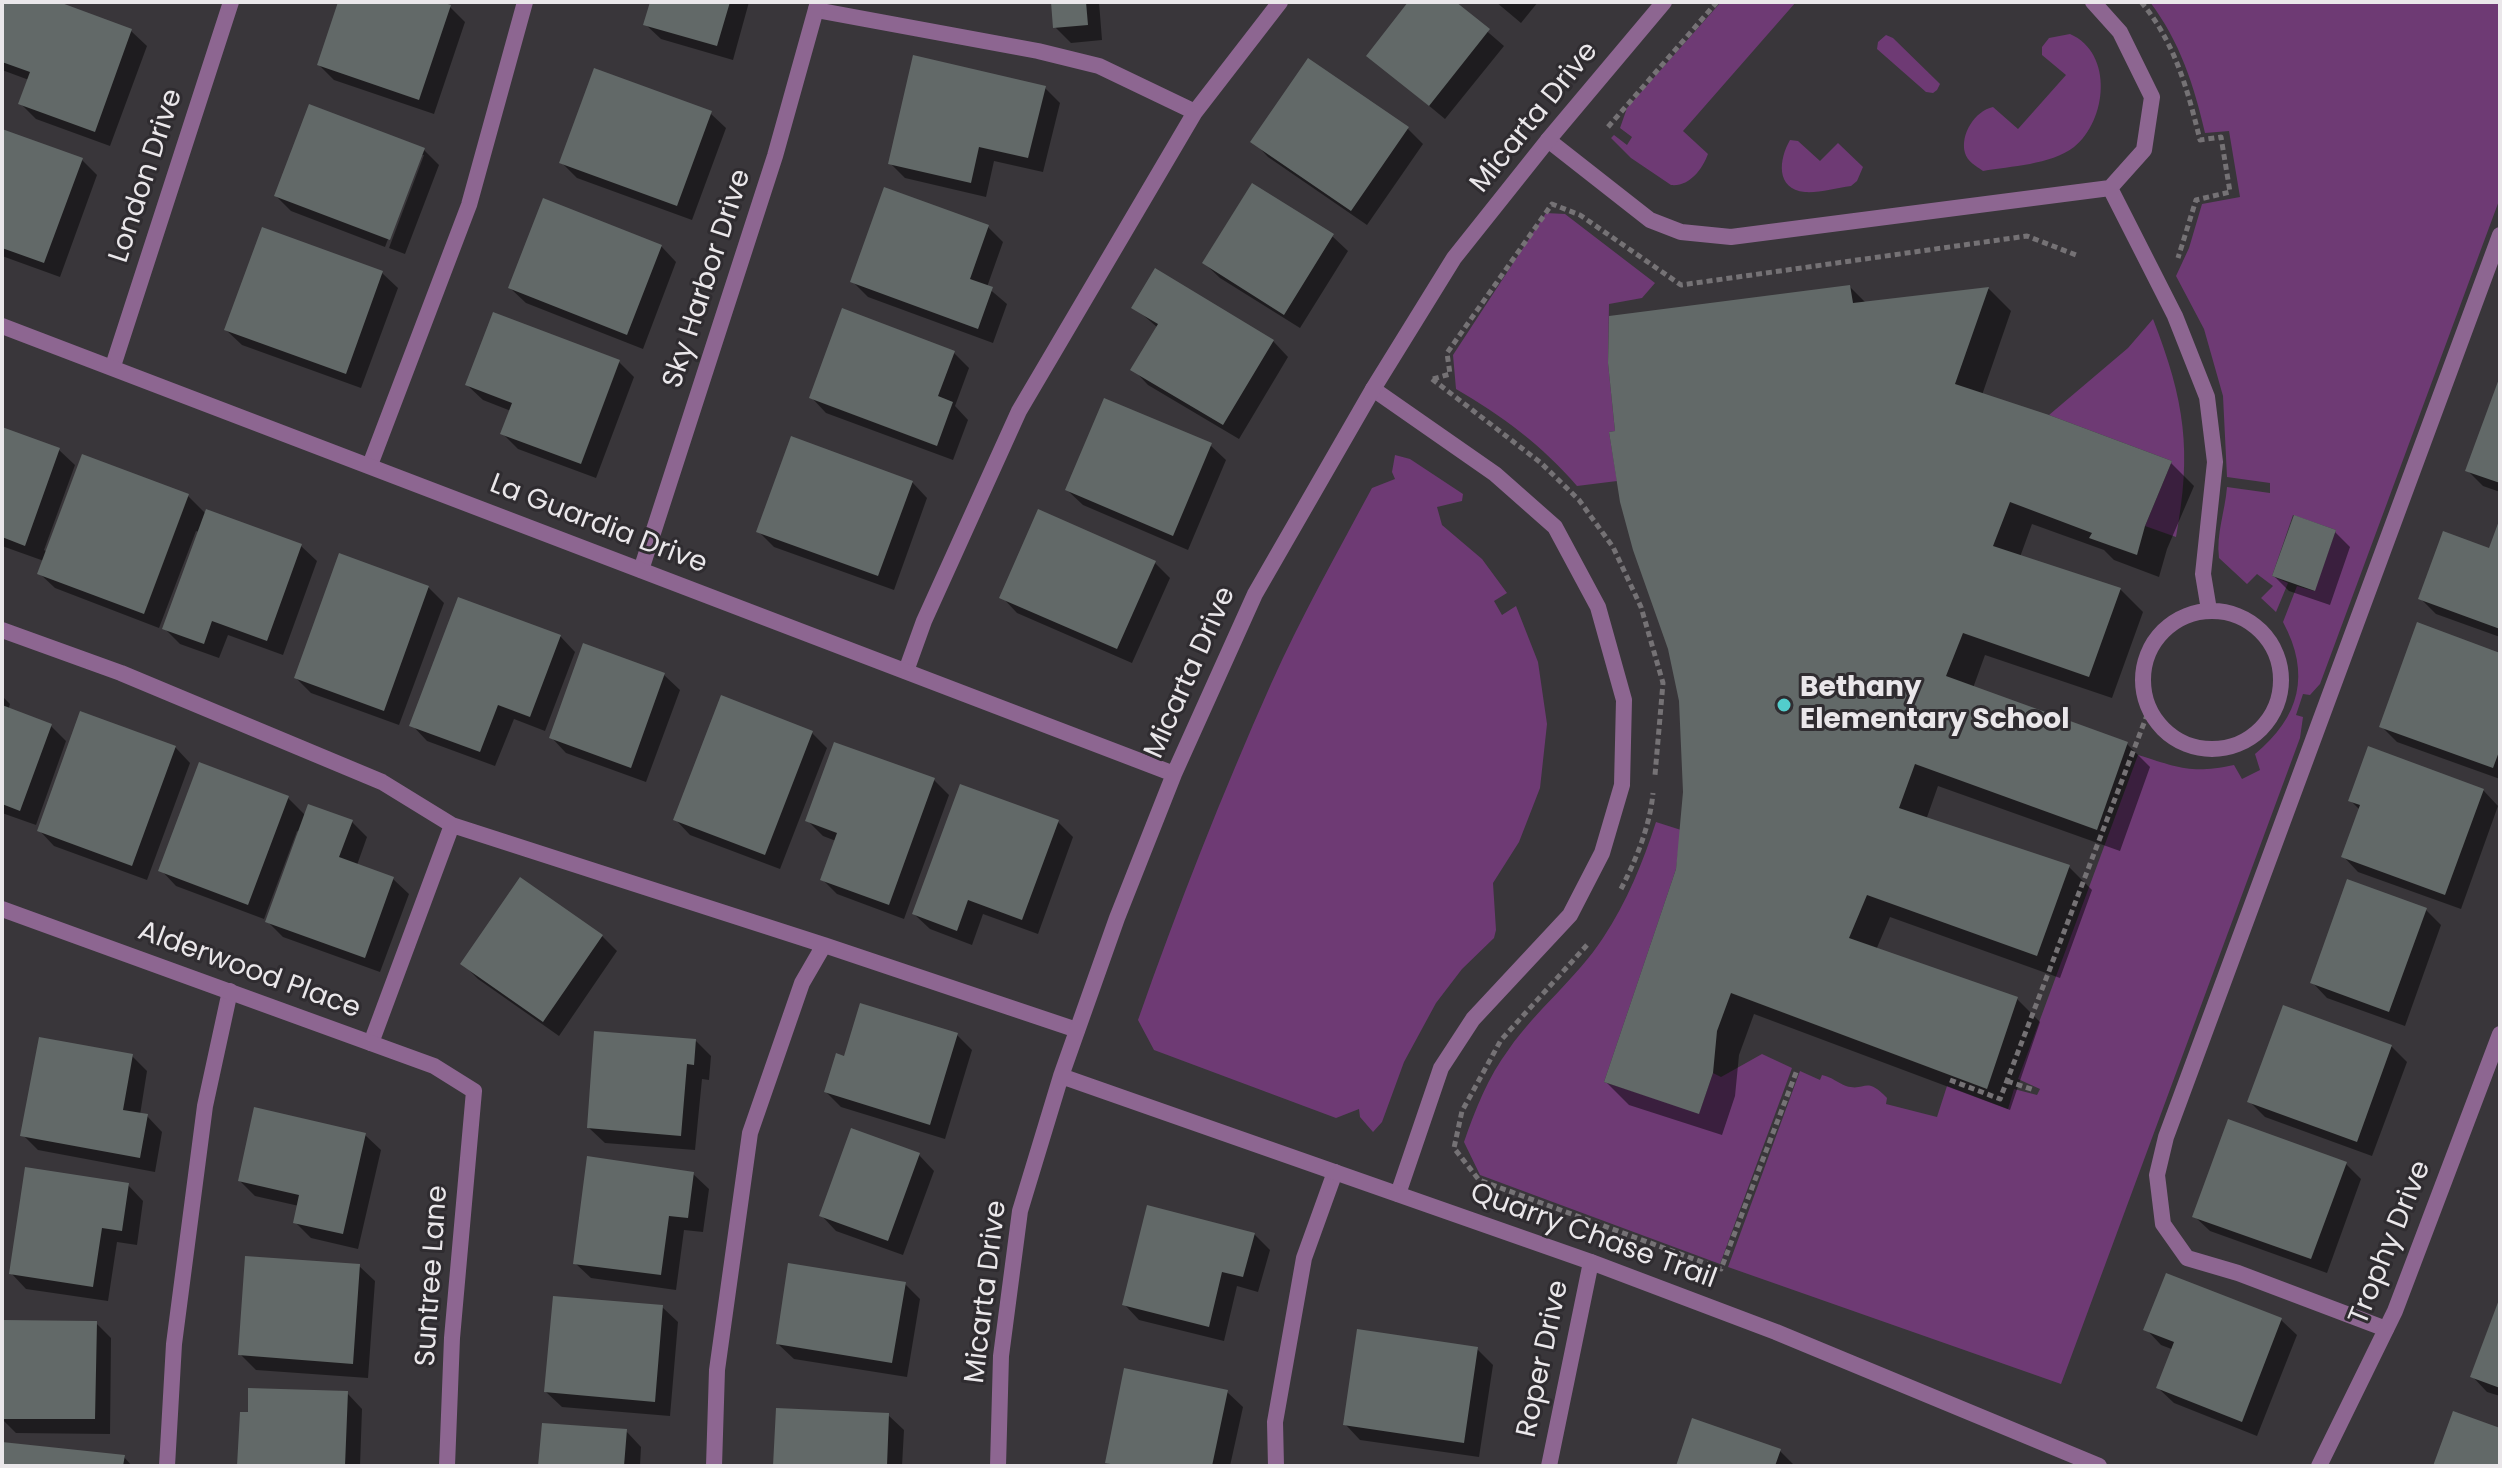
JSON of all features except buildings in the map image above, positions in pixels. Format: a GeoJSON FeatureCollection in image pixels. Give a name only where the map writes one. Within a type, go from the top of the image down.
{"type":"FeatureCollection","features":[{"type":"Feature","properties":{"kind":"street","name":"London Drive"},"geometry":{"type":"LineString","coordinates":[[113,366],[231,2]]}},
{"type":"Feature","properties":{"kind":"street"},"geometry":{"type":"LineString","coordinates":[[370,465],[469,205],[525,2]]}},
{"type":"Feature","properties":{"kind":"street"},"geometry":{"type":"LineString","coordinates":[[906,671],[930,607],[1019,411],[1195,112],[1280,2]]}},
{"type":"Feature","properties":{"kind":"street","name":"Micarta Drive"},"geometry":{"type":"LineString","coordinates":[[998,1466],[1001,1356],[1020,1211],[1061,1076],[1117,918],[1174,774],[1255,594],[1373,389],[1454,258],[1664,2]]}},
{"type":"Feature","properties":{"kind":"street"},"geometry":{"type":"LineString","coordinates":[[1548,140],[1650,220],[1681,232],[1731,237],[2110,188],[2144,150],[2152,97],[2120,32],[2093,2]]}},
{"type":"Feature","properties":{"kind":"street"},"geometry":{"type":"LineString","coordinates":[[817,6],[1099,66],[1195,112]]}},
{"type":"Feature","properties":{"kind":"street","name":"Sky Harbor Drive"},"geometry":{"type":"LineString","coordinates":[[641,570],[770,171],[817,6]]}},
{"type":"Feature","properties":{"kind":"street"},"geometry":{"type":"LineString","coordinates":[[2110,188],[2175,316],[2207,397],[2215,462],[2203,574],[2209,610]]}},
{"type":"Feature","properties":{"kind":"street"},"geometry":{"type":"LineString","coordinates":[[2386,1329],[2238,1273],[2187,1258],[2163,1224],[2157,1175],[2166,1137],[2500,235]]}},
{"type":"Feature","properties":{"kind":"street","name":"La Guardia Drive"},"geometry":{"type":"LineString","coordinates":[[2,326],[1174,774]]}},
{"type":"Feature","properties":{"kind":"street"},"geometry":{"type":"LineString","coordinates":[[1373,389],[1495,474],[1555,527],[1598,607],[1624,700],[1622,785],[1602,853],[1570,915],[1473,1019],[1441,1068],[1398,1194]]}},
{"type":"Feature","properties":{"kind":"street"},"geometry":{"type":"LineString","coordinates":[[2209,610],[2235,614],[2259,628],[2275,650],[2281,676],[2277,703],[2263,727],[2241,743],[2215,749],[2188,745],[2164,732],[2149,710],[2142,683],[2146,656],[2160,632],[2182,617],[2209,610]]}},
{"type":"Feature","properties":{"kind":"street"},"geometry":{"type":"LineString","coordinates":[[2,630],[121,673],[382,782],[452,825],[1077,1030]]}},
{"type":"Feature","properties":{"kind":"street"},"geometry":{"type":"LineString","coordinates":[[371,1043],[452,825]]}},
{"type":"Feature","properties":{"kind":"street","name":"Alderwood Place"},"geometry":{"type":"LineString","coordinates":[[2,909],[434,1066],[474,1091]]}},
{"type":"Feature","properties":{"kind":"street"},"geometry":{"type":"LineString","coordinates":[[714,1466],[717,1370],[750,1133],[802,983],[824,945]]}},
{"type":"Feature","properties":{"kind":"street"},"geometry":{"type":"LineString","coordinates":[[167,1466],[174,1344],[205,1106],[230,991]]}},
{"type":"Feature","properties":{"kind":"street","name":"Trophy Drive"},"geometry":{"type":"LineString","coordinates":[[2319,1466],[2386,1329],[2500,1034]]}},
{"type":"Feature","properties":{"kind":"street","name":"Quarry Chase Trail"},"geometry":{"type":"LineString","coordinates":[[1061,1076],[1591,1262],[1776,1332],[2099,1466]]}},
{"type":"Feature","properties":{"kind":"street","name":"Suntree Lane"},"geometry":{"type":"LineString","coordinates":[[447,1466],[452,1338],[474,1091]]}},
{"type":"Feature","properties":{"kind":"street"},"geometry":{"type":"LineString","coordinates":[[1276,1466],[1275,1422],[1304,1258],[1335,1172]]}},
{"type":"Feature","properties":{"kind":"street","name":"Roper Drive"},"geometry":{"type":"LineString","coordinates":[[1549,1466],[1591,1262]]}},
{"type":"Feature","properties":{"kind":"path"},"geometry":{"type":"LineString","coordinates":[[1608,127],[1717,2]]}},
{"type":"Feature","properties":{"kind":"path"},"geometry":{"type":"LineString","coordinates":[[2141,2],[2157,20],[2185,78],[2200,140],[2221,137],[2230,192],[2196,200],[2175,266]]}},
{"type":"Feature","properties":{"kind":"path"},"geometry":{"type":"LineString","coordinates":[[1950,1080],[2000,1099],[2149,710]]}},
{"type":"Feature","properties":{"kind":"path"},"geometry":{"type":"LineString","coordinates":[[2007,1081],[2034,1090]]}},
{"type":"Feature","properties":{"kind":"shaded area"},"geometry":{"type":"Polygon","coordinates":[[[1721,2],[1796,2],[1683,131],[1708,154],[1694,176],[1684,183],[1671,185],[1631,158],[1611,138],[1614,135],[1627,145],[1632,137],[1620,128],[1627,108],[1721,2]]]}},
{"type":"Feature","properties":{"kind":"shaded area"},"geometry":{"type":"Polygon","coordinates":[[[2150,2],[2500,2],[2500,198],[2320,684],[2310,695],[2303,694],[2296,715],[2303,717],[2300,738],[2061,1384],[1728,1267],[1800,1071],[1820,1080],[1822,1075],[1826,1076],[1846,1086],[1874,1087],[1887,1098],[1886,1104],[1937,1117],[1947,1086],[2008,1109],[2014,1089],[2037,1095],[2040,1089],[2018,1079],[2138,755],[2186,768],[2234,765],[2242,779],[2260,770],[2255,754],[2270,740],[2291,710],[2298,677],[2297,659],[2283,622],[2297,586],[2314,591],[2336,530],[2293,515],[2272,576],[2288,583],[2276,612],[2261,598],[2273,586],[2257,574],[2247,584],[2219,558],[2227,487],[2270,493],[2270,483],[2227,477],[2223,396],[2204,329],[2176,276],[2189,248],[2202,204],[2240,197],[2229,131],[2205,133],[2185,64],[2150,2]]]}},
{"type":"Feature","properties":{"kind":"shaded area"},"geometry":{"type":"Polygon","coordinates":[[[2070,34],[2084,43],[2094,56],[2099,71],[2099,105],[2085,135],[2074,147],[2054,158],[1983,171],[1965,153],[1965,138],[1970,124],[1980,113],[1993,107],[2018,129],[2066,75],[2042,55],[2042,47],[2049,38],[2070,34]]]}},
{"type":"Feature","properties":{"kind":"shaded area"},"geometry":{"type":"Polygon","coordinates":[[[1886,35],[1893,38],[1940,84],[1937,90],[1926,92],[1877,49],[1878,42],[1886,35]]]}},
{"type":"Feature","properties":{"kind":"shaded area"},"geometry":{"type":"Polygon","coordinates":[[[1790,140],[1798,141],[1820,161],[1838,143],[1863,167],[1857,181],[1851,186],[1822,191],[1795,190],[1788,185],[1782,172],[1783,156],[1790,140]]]}},
{"type":"Feature","properties":{"kind":"shaded area"},"geometry":{"type":"Polygon","coordinates":[[[1546,213],[1565,214],[1655,283],[1642,298],[1609,304],[1608,363],[1615,431],[1609,432],[1617,481],[1577,486],[1521,432],[1456,389],[1453,355],[1546,213]]]}},
{"type":"Feature","properties":{"kind":"shaded area"},"geometry":{"type":"Polygon","coordinates":[[[2153,319],[2179,401],[2182,426],[2184,478],[2176,537],[2145,526],[2172,461],[2049,415],[2128,348],[2153,319]]]}},
{"type":"Feature","properties":{"kind":"shaded area"},"geometry":{"type":"Polygon","coordinates":[[[1395,455],[1410,459],[1463,494],[1462,501],[1437,507],[1442,525],[1482,559],[1507,593],[1494,601],[1502,615],[1516,606],[1538,662],[1547,724],[1540,788],[1519,842],[1493,883],[1494,938],[1462,969],[1436,1003],[1404,1062],[1382,1122],[1373,1132],[1360,1117],[1359,1109],[1336,1118],[1154,1050],[1138,1020],[1201,850],[1271,684],[1372,488],[1395,479],[1392,472],[1395,455]]]}},
{"type":"Feature","properties":{"kind":"shaded area"},"geometry":{"type":"Polygon","coordinates":[[[1656,822],[1681,830],[1676,869],[1604,1082],[1699,1113],[1713,1073],[1721,1077],[1762,1054],[1792,1068],[1720,1264],[1480,1175],[1464,1142],[1483,1094],[1501,1060],[1592,953],[1612,924],[1634,882],[1656,822]]]}},
{"type":"Feature","properties":{"kind":"place","name":"Bethany Elementary School"},"geometry":{"type":"Point","coordinates":[1784,705]}}]}
